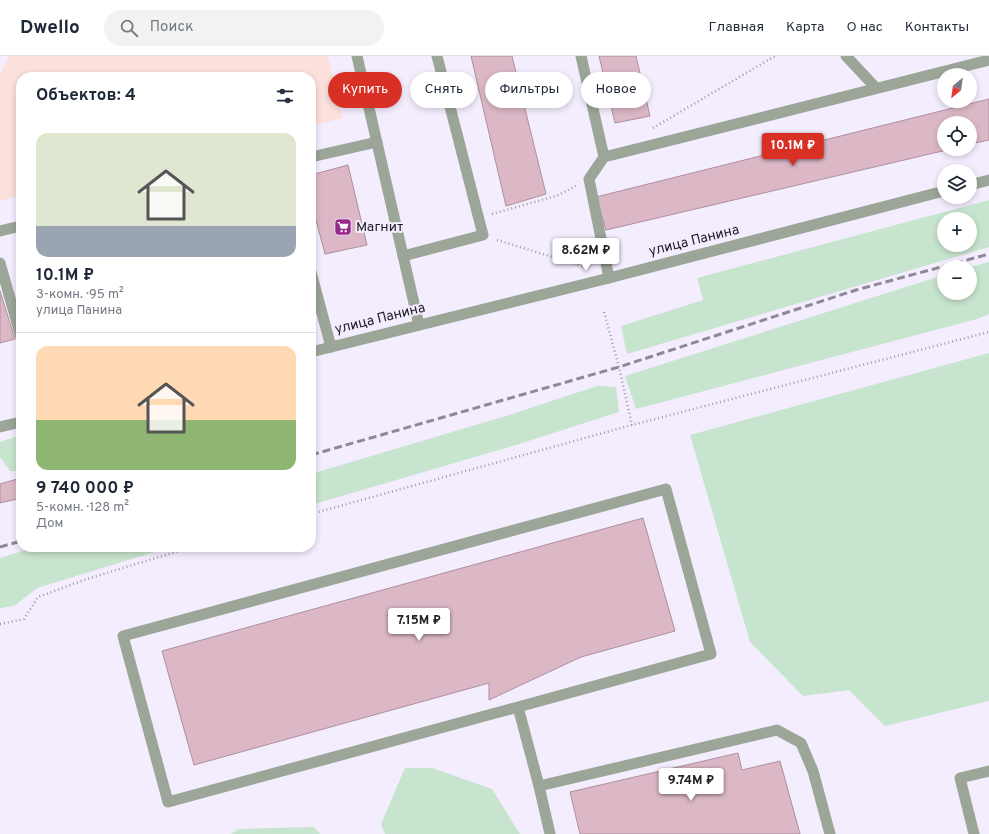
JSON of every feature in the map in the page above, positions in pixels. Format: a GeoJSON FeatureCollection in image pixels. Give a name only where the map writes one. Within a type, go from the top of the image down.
{"type":"FeatureCollection","features":[{"type":"Feature","properties":{"kind":"street"},"geometry":{"type":"LineString","coordinates":[[357,56],[419,325]]}},
{"type":"Feature","properties":{"kind":"street"},"geometry":{"type":"LineString","coordinates":[[403,256],[482,235],[437,56]]}},
{"type":"Feature","properties":{"kind":"street"},"geometry":{"type":"LineString","coordinates":[[581,56],[604,157]]}},
{"type":"Feature","properties":{"kind":"street"},"geometry":{"type":"LineString","coordinates":[[846,56],[876,88]]}},
{"type":"Feature","properties":{"kind":"street"},"geometry":{"type":"LineString","coordinates":[[609,278],[589,179],[604,157],[989,60]]}},
{"type":"Feature","properties":{"kind":"street"},"geometry":{"type":"LineString","coordinates":[[316,157],[377,142]]}},
{"type":"Feature","properties":{"kind":"street"},"geometry":{"type":"LineString","coordinates":[[977,183],[989,180]]}},
{"type":"Feature","properties":{"kind":"street","name":"улица Панина"},"geometry":{"type":"LineString","coordinates":[[316,351],[609,278],[937,193]]}},
{"type":"Feature","properties":{"kind":"street"},"geometry":{"type":"LineString","coordinates":[[0,231],[16,227]]}},
{"type":"Feature","properties":{"kind":"street"},"geometry":{"type":"LineString","coordinates":[[0,263],[16,319]]}},
{"type":"Feature","properties":{"kind":"street"},"geometry":{"type":"LineString","coordinates":[[316,291],[331,347]]}},
{"type":"Feature","properties":{"kind":"street"},"geometry":{"type":"LineString","coordinates":[[0,427],[16,423]]}},
{"type":"Feature","properties":{"kind":"street"},"geometry":{"type":"LineString","coordinates":[[666,489],[711,654],[518,707],[168,802],[123,636],[666,489]]}},
{"type":"Feature","properties":{"kind":"street"},"geometry":{"type":"LineString","coordinates":[[518,707],[550,834]]}},
{"type":"Feature","properties":{"kind":"street"},"geometry":{"type":"LineString","coordinates":[[539,786],[777,730],[801,743],[813,771],[830,834]]}},
{"type":"Feature","properties":{"kind":"street"},"geometry":{"type":"LineString","coordinates":[[974,834],[960,778],[989,771]]}},
{"type":"Feature","properties":{"kind":"path"},"geometry":{"type":"LineString","coordinates":[[652,128],[775,56]]}},
{"type":"Feature","properties":{"kind":"path"},"geometry":{"type":"LineString","coordinates":[[478,218],[556,196],[589,179]]}},
{"type":"Feature","properties":{"kind":"path"},"geometry":{"type":"LineString","coordinates":[[482,235],[586,268]]}},
{"type":"Feature","properties":{"kind":"path"},"geometry":{"type":"LineString","coordinates":[[604,312],[619,367],[632,425]]}},
{"type":"Feature","properties":{"kind":"path"},"geometry":{"type":"LineString","coordinates":[[316,513],[632,425],[989,332]]}},
{"type":"Feature","properties":{"kind":"path"},"geometry":{"type":"LineString","coordinates":[[0,624],[24,619],[38,597],[84,580],[176,552]]}},
{"type":"Feature","properties":{"kind":"shaded area"},"geometry":{"type":"Polygon","coordinates":[[[9,56],[328,56],[332,72],[328,72],[328,108],[341,108],[343,118],[316,125],[316,72],[16,72],[16,197],[0,201],[0,74],[9,56]]]}},
{"type":"Feature","properties":{"kind":"green space"},"geometry":{"type":"Polygon","coordinates":[[[989,200],[989,247],[977,251],[977,212],[944,212],[989,200]]]}},
{"type":"Feature","properties":{"kind":"green space"},"geometry":{"type":"Polygon","coordinates":[[[937,214],[937,252],[972,252],[945,260],[937,260],[937,262],[627,354],[621,326],[703,300],[697,278],[937,214]]]}},
{"type":"Feature","properties":{"kind":"green space"},"geometry":{"type":"Polygon","coordinates":[[[989,262],[989,314],[977,319],[636,409],[625,376],[937,277],[937,300],[977,300],[977,265],[989,262]]]}},
{"type":"Feature","properties":{"kind":"green space"},"geometry":{"type":"Polygon","coordinates":[[[989,353],[989,701],[885,726],[849,690],[803,696],[750,642],[690,435],[989,353]]]}},
{"type":"Feature","properties":{"kind":"green space"},"geometry":{"type":"Polygon","coordinates":[[[597,386],[616,387],[619,412],[519,444],[316,504],[316,473],[509,415],[597,386]]]}},
{"type":"Feature","properties":{"kind":"green space"},"geometry":{"type":"Polygon","coordinates":[[[16,437],[16,471],[10,471],[0,457],[0,442],[16,437]]]}},
{"type":"Feature","properties":{"kind":"green space"},"geometry":{"type":"Polygon","coordinates":[[[19,552],[155,552],[37,588],[14,606],[0,608],[0,558],[19,552]]]}},
{"type":"Feature","properties":{"kind":"green space"},"geometry":{"type":"Polygon","coordinates":[[[405,768],[432,768],[492,789],[520,834],[385,834],[381,824],[405,768]]]}},
{"type":"Feature","properties":{"kind":"green space"},"geometry":{"type":"Polygon","coordinates":[[[314,827],[320,834],[231,834],[239,829],[314,827]]]}},
{"type":"Feature","properties":{"kind":"building"},"geometry":{"type":"Polygon","coordinates":[[[471,56],[512,56],[516,72],[485,72],[485,108],[525,108],[546,194],[506,206],[477,82],[477,72],[475,72],[471,56]]]}},
{"type":"Feature","properties":{"kind":"building"},"geometry":{"type":"Polygon","coordinates":[[[599,56],[636,56],[640,72],[603,72],[599,56]]]}},
{"type":"Feature","properties":{"kind":"building"},"geometry":{"type":"Polygon","coordinates":[[[989,99],[989,140],[977,143],[977,116],[937,116],[937,152],[606,230],[596,197],[953,108],[977,108],[977,102],[989,99]]]}},
{"type":"Feature","properties":{"kind":"building"},"geometry":{"type":"Polygon","coordinates":[[[611,108],[648,108],[650,116],[615,123],[611,108]]]}},
{"type":"Feature","properties":{"kind":"building"},"geometry":{"type":"Polygon","coordinates":[[[348,165],[367,245],[325,254],[316,220],[316,174],[348,165]]]}},
{"type":"Feature","properties":{"kind":"building"},"geometry":{"type":"Polygon","coordinates":[[[0,291],[15,339],[0,343],[0,291]]]}},
{"type":"Feature","properties":{"kind":"building"},"geometry":{"type":"Polygon","coordinates":[[[16,479],[16,499],[0,503],[0,484],[16,479]]]}},
{"type":"Feature","properties":{"kind":"building"},"geometry":{"type":"Polygon","coordinates":[[[643,518],[675,631],[581,657],[489,700],[489,683],[194,765],[162,651],[643,518]]]}},
{"type":"Feature","properties":{"kind":"building"},"geometry":{"type":"Polygon","coordinates":[[[738,753],[742,770],[780,761],[800,834],[580,834],[570,792],[738,753]]]}},
{"type":"Feature","properties":{"kind":"railway"},"geometry":{"type":"LineString","coordinates":[[316,454],[619,367],[856,290],[989,254]]}},
{"type":"Feature","properties":{"kind":"railway"},"geometry":{"type":"LineString","coordinates":[[0,547],[16,542]]}},
{"type":"Feature","properties":{"kind":"place","name":"Магнит"},"geometry":{"type":"Point","coordinates":[343,227]}}]}
